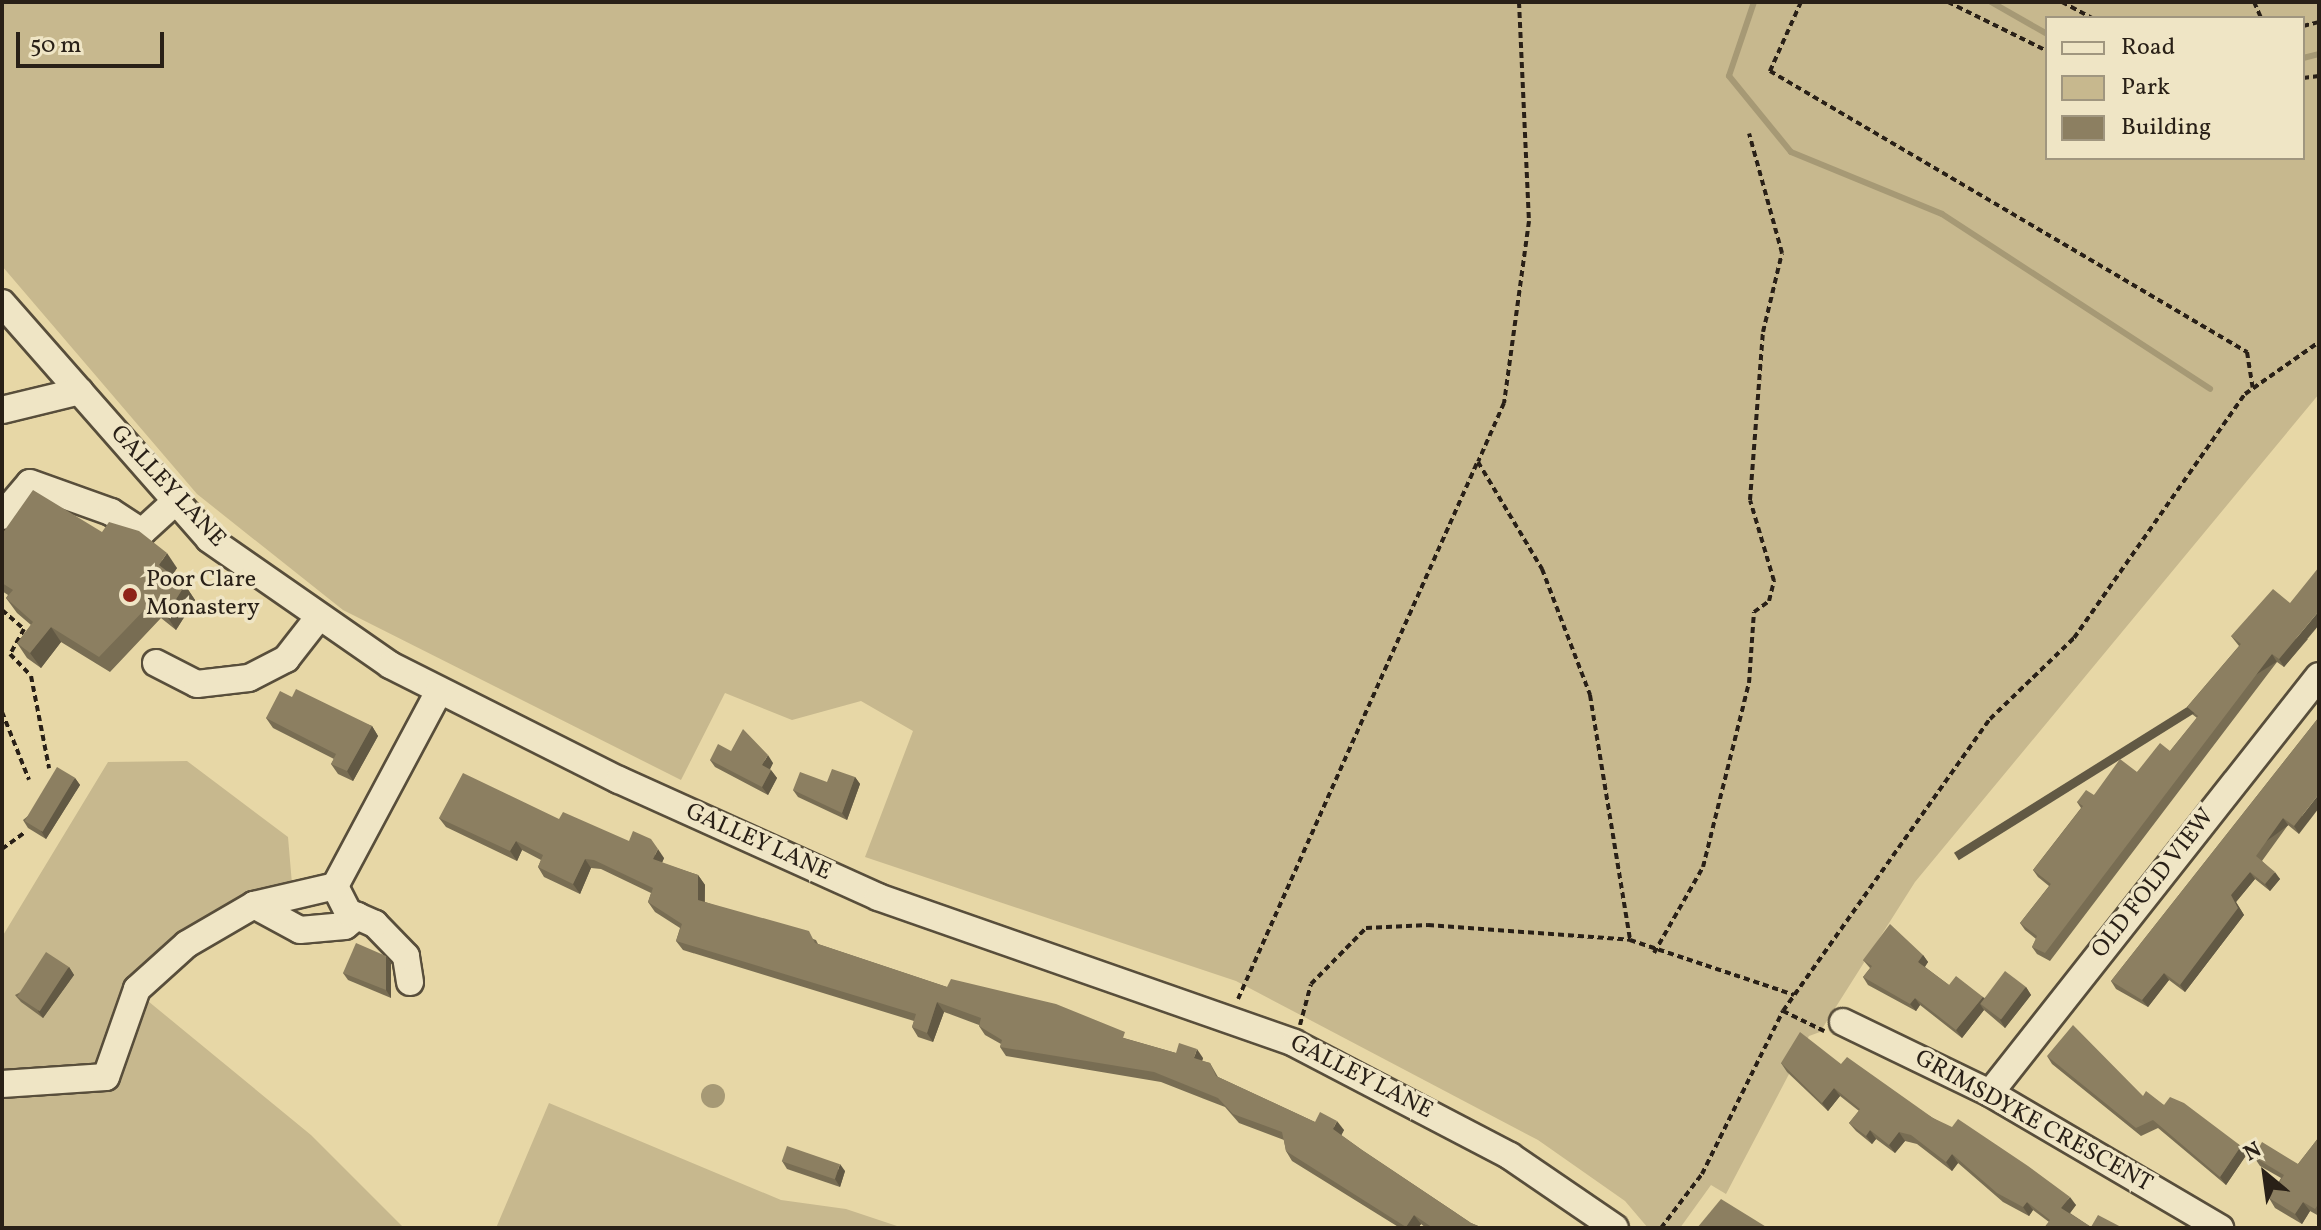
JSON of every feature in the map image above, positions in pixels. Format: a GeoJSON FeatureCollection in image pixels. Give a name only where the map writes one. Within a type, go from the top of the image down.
{"type":"FeatureCollection","features":[{"type":"Feature","properties":{"kind":"street","name":"GALLEY LANE"},"geometry":{"type":"LineString","coordinates":[[2,303],[209,539],[318,618],[439,691],[878,897],[1231,1016],[1510,1156],[1615,1228]]}},
{"type":"Feature","properties":{"kind":"street"},"geometry":{"type":"LineString","coordinates":[[2,410],[80,391]]}},
{"type":"Feature","properties":{"kind":"street"},"geometry":{"type":"LineString","coordinates":[[2,516],[30,483],[111,512],[142,532],[176,501]]}},
{"type":"Feature","properties":{"kind":"street"},"geometry":{"type":"LineString","coordinates":[[156,663],[197,684],[249,678],[286,659],[318,618]]}},
{"type":"Feature","properties":{"kind":"street","name":"OLD FOLD VIEW"},"geometry":{"type":"LineString","coordinates":[[1990,1093],[2319,676]]}},
{"type":"Feature","properties":{"kind":"street"},"geometry":{"type":"LineString","coordinates":[[2,1084],[106,1077],[137,989],[187,944],[254,905],[335,886],[439,691]]}},
{"type":"Feature","properties":{"kind":"street"},"geometry":{"type":"LineString","coordinates":[[335,886],[357,916],[406,956],[410,982]]}},
{"type":"Feature","properties":{"kind":"street"},"geometry":{"type":"LineString","coordinates":[[254,905],[300,930],[345,926],[357,916]]}},
{"type":"Feature","properties":{"kind":"street","name":"GRIMSDYKE CRESCENT"},"geometry":{"type":"LineString","coordinates":[[1843,1022],[1990,1093],[2220,1228]]}},
{"type":"Feature","properties":{"kind":"path"},"geometry":{"type":"LineString","coordinates":[[1231,1016],[1504,403],[1529,221],[1519,2]]}},
{"type":"Feature","properties":{"kind":"path"},"geometry":{"type":"LineString","coordinates":[[1801,2],[1770,71],[2247,352],[2253,388]]}},
{"type":"Feature","properties":{"kind":"path"},"geometry":{"type":"LineString","coordinates":[[1948,2],[2045,50]]}},
{"type":"Feature","properties":{"kind":"path"},"geometry":{"type":"LineString","coordinates":[[2062,2],[2088,16]]}},
{"type":"Feature","properties":{"kind":"path"},"geometry":{"type":"LineString","coordinates":[[1654,953],[1703,867],[1749,683],[1754,612],[1769,601],[1774,581],[1750,500],[1763,332],[1782,253],[1749,133]]}},
{"type":"Feature","properties":{"kind":"path"},"geometry":{"type":"LineString","coordinates":[[1661,1228],[1702,1174],[1783,1011],[1990,719],[2074,638],[2253,388],[2319,342]]}},
{"type":"Feature","properties":{"kind":"path"},"geometry":{"type":"LineString","coordinates":[[1478,462],[1542,569],[1590,695],[1630,940]]}},
{"type":"Feature","properties":{"kind":"path"},"geometry":{"type":"LineString","coordinates":[[2,610],[24,629],[10,654],[31,676],[49,768]]}},
{"type":"Feature","properties":{"kind":"path"},"geometry":{"type":"LineString","coordinates":[[2,712],[29,780]]}},
{"type":"Feature","properties":{"kind":"path"},"geometry":{"type":"LineString","coordinates":[[2,849],[25,832]]}},
{"type":"Feature","properties":{"kind":"path"},"geometry":{"type":"LineString","coordinates":[[1299,1029],[1311,984],[1366,928],[1428,925],[1630,940],[1654,953],[1794,995]]}},
{"type":"Feature","properties":{"kind":"path"},"geometry":{"type":"LineString","coordinates":[[1783,1011],[1824,1031],[1843,1022]]}},
{"type":"Feature","properties":{"kind":"green space"},"geometry":{"type":"Polygon","coordinates":[[[2,2],[2319,2],[2319,394],[1915,882],[1820,1032],[1809,1036],[1726,1194],[1711,1185],[1680,1228],[1648,1228],[1625,1201],[1538,1140],[1236,981],[865,857],[913,731],[861,701],[792,720],[725,693],[681,780],[343,610],[197,494],[2,266],[2,2]]]}},
{"type":"Feature","properties":{"kind":"green space"},"geometry":{"type":"Polygon","coordinates":[[[187,761],[288,837],[292,884],[137,992],[311,1135],[404,1228],[2,1228],[2,937],[108,762],[187,761]]]}},
{"type":"Feature","properties":{"kind":"green space"},"geometry":{"type":"Polygon","coordinates":[[[549,1103],[781,1200],[846,1209],[903,1228],[496,1228],[549,1103]]]}},
{"type":"Feature","properties":{"kind":"shaded area"},"geometry":{"type":"Polygon","coordinates":[[[713,1084],[724,1091],[725,1096],[718,1107],[713,1108],[702,1101],[701,1096],[708,1085],[713,1084]]]}},
{"type":"Feature","properties":{"kind":"building","name":"Poor Clare Monastery"},"geometry":{"type":"Polygon","coordinates":[[[33,490],[102,532],[109,522],[139,531],[167,553],[159,565],[185,585],[166,615],[151,603],[99,657],[51,627],[30,653],[17,643],[33,622],[6,598],[13,590],[2,583],[2,534],[33,490]]]}},
{"type":"Feature","properties":{"kind":"building"},"geometry":{"type":"Polygon","coordinates":[[[2319,567],[2319,611],[2279,659],[2272,654],[2045,953],[2032,947],[2037,936],[2020,923],[2051,884],[2033,870],[2083,806],[2077,802],[2086,790],[2094,795],[2120,759],[2137,772],[2160,743],[2170,751],[2198,716],[2187,707],[2241,644],[2231,636],[2273,589],[2290,603],[2319,567]]]}},
{"type":"Feature","properties":{"kind":"building"},"geometry":{"type":"Polygon","coordinates":[[[296,689],[372,726],[347,771],[331,764],[336,754],[266,718],[280,691],[292,697],[296,689]]]}},
{"type":"Feature","properties":{"kind":"building"},"geometry":{"type":"Polygon","coordinates":[[[2319,717],[2319,794],[2294,826],[2283,818],[2256,856],[2275,872],[2265,884],[2250,872],[2231,895],[2238,908],[2180,985],[2164,973],[2142,1000],[2111,981],[2319,717]]]}},
{"type":"Feature","properties":{"kind":"building"},"geometry":{"type":"Polygon","coordinates":[[[743,729],[768,755],[762,765],[771,770],[762,787],[710,760],[718,744],[731,751],[743,729]]]}},
{"type":"Feature","properties":{"kind":"building"},"geometry":{"type":"Polygon","coordinates":[[[57,767],[75,778],[43,832],[25,821],[57,767]]]}},
{"type":"Feature","properties":{"kind":"building"},"geometry":{"type":"Polygon","coordinates":[[[832,769],[855,777],[842,813],[793,790],[800,772],[827,782],[832,769]]]}},
{"type":"Feature","properties":{"kind":"building"},"geometry":{"type":"Polygon","coordinates":[[[463,773],[559,819],[563,812],[629,841],[633,831],[651,839],[658,849],[653,859],[698,875],[698,900],[809,931],[815,943],[947,987],[951,979],[1056,1004],[1125,1032],[1123,1038],[1176,1053],[1179,1043],[1197,1049],[1194,1058],[1210,1063],[1216,1076],[1315,1122],[1320,1112],[1337,1121],[1333,1129],[1471,1223],[1483,1228],[1433,1228],[1414,1215],[1406,1227],[1286,1151],[1282,1132],[1233,1114],[1218,1098],[1154,1072],[1000,1047],[1002,1040],[979,1026],[981,1018],[937,1002],[927,1033],[912,1027],[916,1014],[676,941],[682,924],[648,902],[653,888],[594,860],[585,859],[573,884],[538,867],[543,855],[516,841],[510,851],[439,818],[463,773]]]}},
{"type":"Feature","properties":{"kind":"building"},"geometry":{"type":"Polygon","coordinates":[[[1890,924],[1923,955],[1918,962],[1949,985],[1956,976],[1983,997],[1956,1030],[1915,998],[1910,1004],[1863,977],[1872,966],[1863,960],[1890,924]]]}},
{"type":"Feature","properties":{"kind":"building"},"geometry":{"type":"Polygon","coordinates":[[[356,943],[386,956],[386,990],[343,973],[356,943]]]}},
{"type":"Feature","properties":{"kind":"building"},"geometry":{"type":"Polygon","coordinates":[[[46,952],[69,967],[40,1011],[17,996],[46,952]]]}},
{"type":"Feature","properties":{"kind":"building"},"geometry":{"type":"Polygon","coordinates":[[[2005,971],[2026,987],[2001,1019],[1980,1004],[2005,971]]]}},
{"type":"Feature","properties":{"kind":"building"},"geometry":{"type":"Polygon","coordinates":[[[2073,1025],[2143,1096],[2146,1091],[2164,1105],[2170,1097],[2184,1103],[2241,1146],[2220,1177],[2153,1120],[2136,1128],[2047,1056],[2073,1025]]]}},
{"type":"Feature","properties":{"kind":"building"},"geometry":{"type":"Polygon","coordinates":[[[1800,1032],[1841,1064],[1847,1057],[1933,1118],[1952,1127],[1958,1119],[2070,1197],[2061,1208],[2091,1227],[2098,1215],[2123,1228],[2044,1228],[2050,1220],[2027,1202],[2023,1207],[1997,1193],[1952,1154],[1946,1162],[1911,1135],[1899,1132],[1889,1145],[1870,1130],[1866,1136],[1849,1123],[1860,1109],[1834,1088],[1822,1103],[1781,1063],[1800,1032]]]}},
{"type":"Feature","properties":{"kind":"building"},"geometry":{"type":"Polygon","coordinates":[[[2319,1137],[2319,1203],[2315,1209],[2303,1202],[2295,1214],[2269,1198],[2284,1175],[2254,1157],[2262,1142],[2298,1164],[2319,1137]]]}},
{"type":"Feature","properties":{"kind":"building"},"geometry":{"type":"Polygon","coordinates":[[[787,1146],[840,1164],[835,1179],[782,1161],[787,1146]]]}},
{"type":"Feature","properties":{"kind":"building"},"geometry":{"type":"Polygon","coordinates":[[[1721,1199],[1768,1228],[1697,1228],[1721,1199]]]}},
{"type":"Feature","properties":{"kind":"waterway"},"geometry":{"type":"LineString","coordinates":[[1754,2],[1729,76],[1791,152],[1942,214],[2210,389]]}},
{"type":"Feature","properties":{"kind":"waterway"},"geometry":{"type":"LineString","coordinates":[[1991,2],[2045,33]]}},
{"type":"Feature","properties":{"kind":"waterway"},"geometry":{"type":"LineString","coordinates":[[2305,58],[2319,54]]}},
{"type":"Feature","properties":{"kind":"place","name":"Poor Clare Monastery"},"geometry":{"type":"Point","coordinates":[130,595]}}]}
